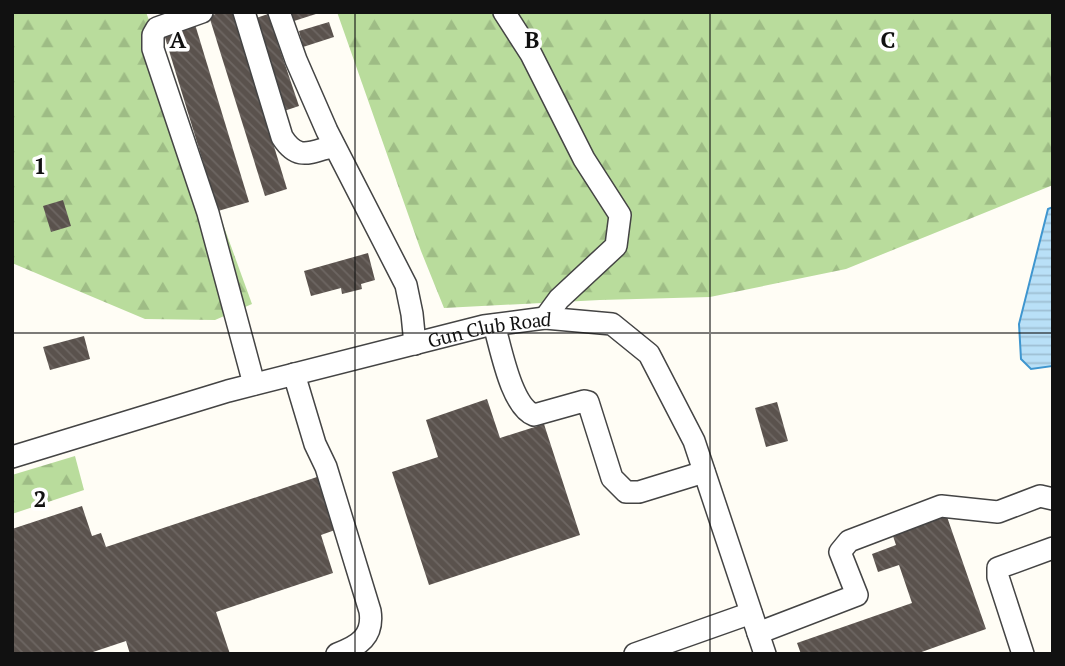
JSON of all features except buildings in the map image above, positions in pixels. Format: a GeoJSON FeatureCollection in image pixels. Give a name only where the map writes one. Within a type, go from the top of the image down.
{"type":"FeatureCollection","features":[{"type":"Feature","properties":{"kind":"street"},"geometry":{"type":"LineString","coordinates":[[202,12],[157,28],[153,35],[153,48],[208,213],[254,384]]}},
{"type":"Feature","properties":{"kind":"street"},"geometry":{"type":"LineString","coordinates":[[244,12],[282,137],[289,149],[302,154],[334,146]]}},
{"type":"Feature","properties":{"kind":"street"},"geometry":{"type":"LineString","coordinates":[[279,12],[296,60],[334,146],[406,285],[415,344]]}},
{"type":"Feature","properties":{"kind":"street"},"geometry":{"type":"LineString","coordinates":[[504,12],[531,54],[583,159],[620,215],[616,246],[559,299],[545,318]]}},
{"type":"Feature","properties":{"kind":"street","name":"Gun Club Road"},"geometry":{"type":"LineString","coordinates":[[12,457],[254,384],[494,325],[545,318],[612,324],[649,354],[694,441],[765,654]]}},
{"type":"Feature","properties":{"kind":"street"},"geometry":{"type":"LineString","coordinates":[[494,325],[509,379],[525,410],[534,415],[588,402],[612,478],[625,492],[639,492],[704,472]]}},
{"type":"Feature","properties":{"kind":"street"},"geometry":{"type":"LineString","coordinates":[[293,374],[315,444],[326,467],[372,623],[369,634],[348,650],[337,654]]}},
{"type":"Feature","properties":{"kind":"street"},"geometry":{"type":"LineString","coordinates":[[635,654],[857,595],[840,552],[849,541],[941,506],[998,512],[1040,496],[1053,499]]}},
{"type":"Feature","properties":{"kind":"street"},"geometry":{"type":"LineString","coordinates":[[1023,654],[998,578],[998,568],[1053,548]]}},
{"type":"Feature","properties":{"kind":"green space"},"geometry":{"type":"Polygon","coordinates":[[[12,12],[146,12],[252,304],[215,320],[145,319],[12,263],[12,12]]]}},
{"type":"Feature","properties":{"kind":"green space"},"geometry":{"type":"Polygon","coordinates":[[[337,12],[1053,12],[1053,185],[846,269],[710,297],[444,308],[421,251],[337,12]]]}},
{"type":"Feature","properties":{"kind":"green space"},"geometry":{"type":"Polygon","coordinates":[[[75,456],[84,490],[12,514],[12,475],[75,456]]]}},
{"type":"Feature","properties":{"kind":"water"},"geometry":{"type":"Polygon","coordinates":[[[1053,207],[1053,366],[1031,369],[1021,359],[1019,324],[1048,209],[1053,207]]]}}]}
